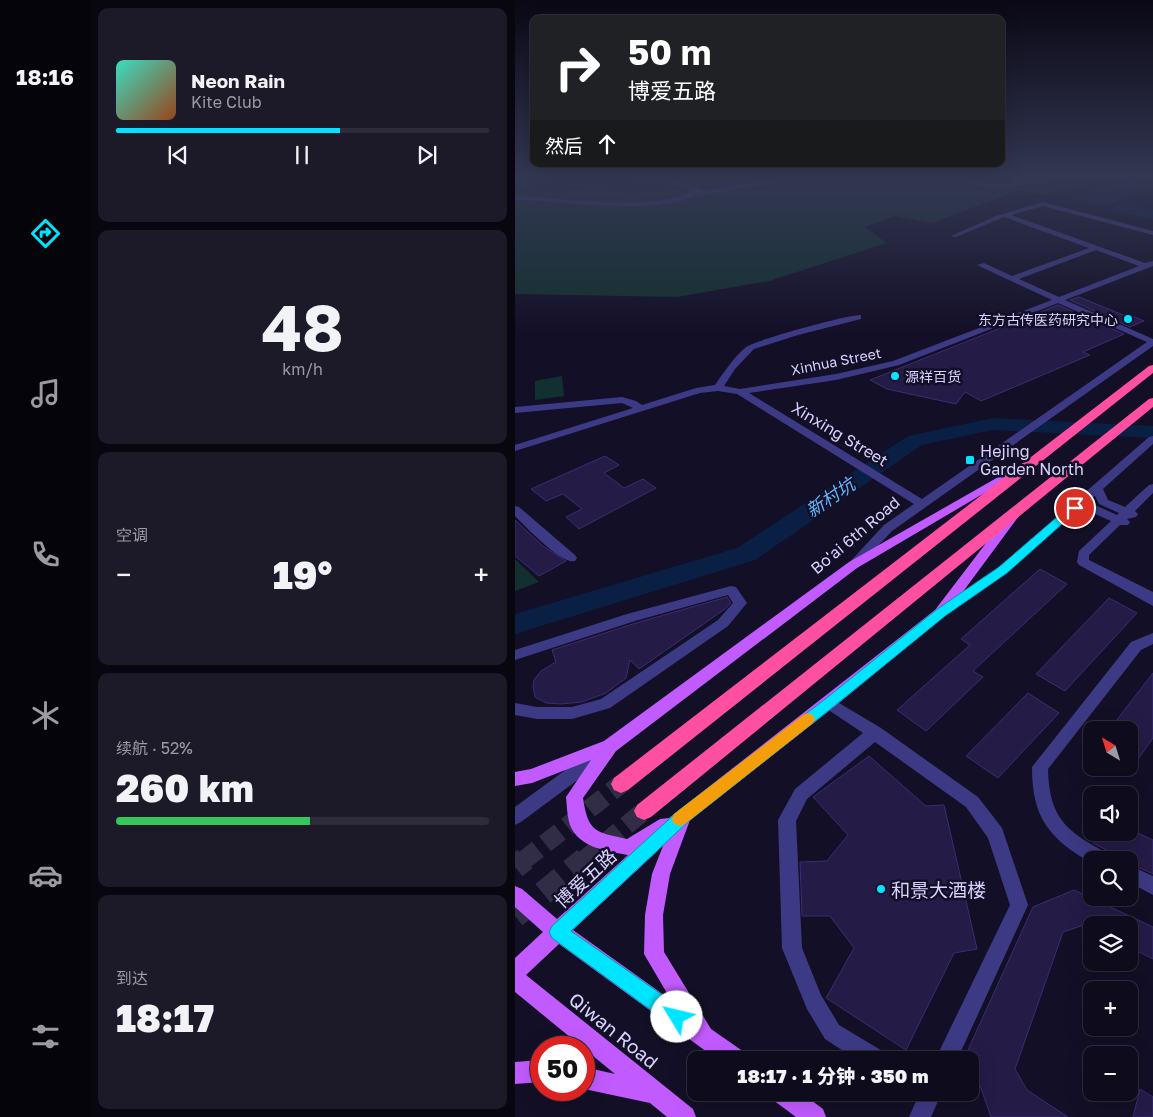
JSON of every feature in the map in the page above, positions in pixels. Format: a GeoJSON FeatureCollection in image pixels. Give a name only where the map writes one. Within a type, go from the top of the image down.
{"type":"FeatureCollection","features":[{"type":"Feature","properties":{"kind":"highway"},"geometry":{"type":"LineString","coordinates":[[621,784],[1153,368]]}},
{"type":"Feature","properties":{"kind":"highway"},"geometry":{"type":"LineString","coordinates":[[644,811],[1153,401]]}},
{"type":"Feature","properties":{"kind":"main road"},"geometry":{"type":"LineString","coordinates":[[853,565],[1038,457]]}},
{"type":"Feature","properties":{"kind":"main road"},"geometry":{"type":"LineString","coordinates":[[610,746],[575,797],[578,823],[595,840],[628,847],[683,816],[829,703],[940,613],[1021,506]]}},
{"type":"Feature","properties":{"kind":"main road","name":"Bo'ai 6th Road"},"geometry":{"type":"LineString","coordinates":[[610,746],[853,565]]}},
{"type":"Feature","properties":{"kind":"main road"},"geometry":{"type":"LineString","coordinates":[[515,779],[532,776],[610,746]]}},
{"type":"Feature","properties":{"kind":"main road"},"geometry":{"type":"LineString","coordinates":[[683,816],[661,874],[654,914],[654,954],[706,1038]]}},
{"type":"Feature","properties":{"kind":"main road","name":"博爱五路"},"geometry":{"type":"LineString","coordinates":[[515,971],[683,816]]}},
{"type":"Feature","properties":{"kind":"main road"},"geometry":{"type":"LineString","coordinates":[[515,895],[558,932],[724,1051]]}},
{"type":"Feature","properties":{"kind":"main road","name":"Qiwan Road"},"geometry":{"type":"LineString","coordinates":[[515,979],[685,1117]]}},
{"type":"Feature","properties":{"kind":"main road"},"geometry":{"type":"LineString","coordinates":[[515,1073],[530,1072]]}},
{"type":"Feature","properties":{"kind":"main road"},"geometry":{"type":"LineString","coordinates":[[595,1080],[653,1092]]}},
{"type":"Feature","properties":{"kind":"main road"},"geometry":{"type":"LineString","coordinates":[[793,1101],[815,1117]]}},
{"type":"Feature","properties":{"kind":"street"},"geometry":{"type":"LineString","coordinates":[[954,236],[973,228]]}},
{"type":"Feature","properties":{"kind":"street"},"geometry":{"type":"LineString","coordinates":[[1041,228],[1148,264]]}},
{"type":"Feature","properties":{"kind":"street"},"geometry":{"type":"LineString","coordinates":[[1135,228],[1153,233]]}},
{"type":"Feature","properties":{"kind":"street"},"geometry":{"type":"LineString","coordinates":[[1012,278],[1097,248]]}},
{"type":"Feature","properties":{"kind":"street","name":"Xinhua Street"},"geometry":{"type":"LineString","coordinates":[[515,448],[643,410],[699,390],[719,388],[740,392],[836,377],[896,363],[1148,264]]}},
{"type":"Feature","properties":{"kind":"street"},"geometry":{"type":"LineString","coordinates":[[981,266],[1012,278],[1153,342]]}},
{"type":"Feature","properties":{"kind":"street"},"geometry":{"type":"LineString","coordinates":[[719,388],[732,367],[751,347],[795,333],[858,318]]}},
{"type":"Feature","properties":{"kind":"street","name":"Bo'ai 6th Road"},"geometry":{"type":"LineString","coordinates":[[853,565],[888,528],[1153,342]]}},
{"type":"Feature","properties":{"kind":"street","name":"Xinxing Street"},"geometry":{"type":"LineString","coordinates":[[740,392],[923,504]]}},
{"type":"Feature","properties":{"kind":"street"},"geometry":{"type":"LineString","coordinates":[[515,410],[622,400],[643,410]]}},
{"type":"Feature","properties":{"kind":"street"},"geometry":{"type":"LineString","coordinates":[[940,613],[1003,570],[1153,439]]}},
{"type":"Feature","properties":{"kind":"street"},"geometry":{"type":"LineString","coordinates":[[1153,487],[1089,555],[1090,562],[1153,594]]}},
{"type":"Feature","properties":{"kind":"street"},"geometry":{"type":"LineString","coordinates":[[1097,488],[1103,502],[1125,517]]}},
{"type":"Feature","properties":{"kind":"street"},"geometry":{"type":"LineString","coordinates":[[1153,494],[1083,554],[1083,562],[1149,596],[1153,601]]}},
{"type":"Feature","properties":{"kind":"street"},"geometry":{"type":"LineString","coordinates":[[1071,511],[1095,509],[1125,517]]}},
{"type":"Feature","properties":{"kind":"street"},"geometry":{"type":"LineString","coordinates":[[515,510],[571,558]]}},
{"type":"Feature","properties":{"kind":"street"},"geometry":{"type":"LineString","coordinates":[[515,655],[632,617],[731,590],[740,603],[723,623],[605,704],[572,713],[537,713],[515,709]]}},
{"type":"Feature","properties":{"kind":"street"},"geometry":{"type":"LineString","coordinates":[[1087,851],[1053,824],[1040,792],[1039,767],[1136,646],[1153,638]]}},
{"type":"Feature","properties":{"kind":"street"},"geometry":{"type":"LineString","coordinates":[[829,703],[875,732],[972,802],[997,834],[1019,905],[951,1051]]}},
{"type":"Feature","properties":{"kind":"street"},"geometry":{"type":"LineString","coordinates":[[861,1051],[831,1032],[814,1002],[792,948],[787,820],[801,794],[875,732]]}},
{"type":"Feature","properties":{"kind":"street"},"geometry":{"type":"LineString","coordinates":[[515,817],[610,746]]}},
{"type":"Feature","properties":{"kind":"street"},"geometry":{"type":"LineString","coordinates":[[1138,878],[1153,886]]}},
{"type":"Feature","properties":{"kind":"street"},"geometry":{"type":"LineString","coordinates":[[920,1117],[926,1101]]}},
{"type":"Feature","properties":{"kind":"green space"},"geometry":{"type":"Polygon","coordinates":[[[515,228],[867,228],[887,243],[769,281],[677,297],[515,294],[515,228]]]}},
{"type":"Feature","properties":{"kind":"green space"},"geometry":{"type":"Polygon","coordinates":[[[562,376],[564,396],[535,400],[535,381],[562,376]]]}},
{"type":"Feature","properties":{"kind":"green space"},"geometry":{"type":"Polygon","coordinates":[[[515,559],[539,582],[515,591],[515,559]]]}},
{"type":"Feature","properties":{"kind":"building"},"geometry":{"type":"Polygon","coordinates":[[[1079,297],[1123,315],[1127,314],[1144,321],[1130,327],[1070,300],[1079,297]]]}},
{"type":"Feature","properties":{"kind":"building"},"geometry":{"type":"Polygon","coordinates":[[[1058,305],[1124,334],[1083,352],[1090,355],[981,401],[965,392],[956,404],[887,389],[870,380],[1058,305]]]}},
{"type":"Feature","properties":{"kind":"building"},"geometry":{"type":"Polygon","coordinates":[[[605,456],[619,465],[604,473],[624,488],[643,479],[656,488],[579,529],[566,517],[582,509],[563,494],[546,501],[531,489],[605,456]]]}},
{"type":"Feature","properties":{"kind":"building"},"geometry":{"type":"Polygon","coordinates":[[[515,520],[543,546],[566,561],[539,576],[515,556],[515,520]]]}},
{"type":"Feature","properties":{"kind":"building"},"geometry":{"type":"Polygon","coordinates":[[[1040,569],[1067,584],[973,671],[983,677],[926,731],[897,710],[970,645],[961,639],[1040,569]]]}},
{"type":"Feature","properties":{"kind":"building"},"geometry":{"type":"Polygon","coordinates":[[[727,597],[731,603],[725,609],[639,669],[630,660],[626,678],[606,693],[582,702],[561,704],[546,703],[535,697],[534,680],[541,671],[556,662],[552,650],[727,597]]]}},
{"type":"Feature","properties":{"kind":"building"},"geometry":{"type":"Polygon","coordinates":[[[1109,598],[1137,613],[1065,691],[1036,674],[1109,598]]]}},
{"type":"Feature","properties":{"kind":"building"},"geometry":{"type":"Polygon","coordinates":[[[1153,673],[1153,738],[1138,759],[1138,721],[1116,721],[1153,673]]]}},
{"type":"Feature","properties":{"kind":"building"},"geometry":{"type":"Polygon","coordinates":[[[1028,693],[1059,713],[998,778],[966,756],[1028,693]]]}},
{"type":"Feature","properties":{"kind":"building","name":"和景大酒楼"},"geometry":{"type":"Polygon","coordinates":[[[869,756],[926,806],[944,805],[977,949],[954,953],[906,1050],[826,998],[854,948],[830,916],[802,916],[800,862],[827,861],[848,835],[813,797],[869,756]]]}},
{"type":"Feature","properties":{"kind":"building"},"geometry":{"type":"Polygon","coordinates":[[[1138,833],[1153,840],[1153,874],[1138,867],[1138,851],[1108,851],[1093,843],[1094,841],[1138,841],[1138,833]]]}},
{"type":"Feature","properties":{"kind":"building"},"geometry":{"type":"Polygon","coordinates":[[[1074,890],[1083,894],[1083,906],[1108,906],[1130,916],[1083,916],[1083,925],[1063,932],[1015,1069],[1027,1090],[1068,1117],[991,1117],[979,1083],[979,1051],[967,1051],[1033,907],[1074,890]]]}},
{"type":"Feature","properties":{"kind":"building"},"geometry":{"type":"Polygon","coordinates":[[[1138,920],[1153,927],[1153,959],[1138,952],[1138,920]]]}},
{"type":"Feature","properties":{"kind":"building"},"geometry":{"type":"Polygon","coordinates":[[[1140,1089],[1153,1097],[1153,1117],[1133,1117],[1140,1089]]]}},
{"type":"Feature","properties":{"kind":"waterway","name":"新村坑"},"geometry":{"type":"LineString","coordinates":[[515,624],[746,554],[915,440],[993,424],[1153,432]]}},
{"type":"Feature","properties":{"kind":"tunnel"},"geometry":{"type":"LineString","coordinates":[[523,861],[621,784]]}},
{"type":"Feature","properties":{"kind":"tunnel"},"geometry":{"type":"LineString","coordinates":[[583,861],[644,811]]}},
{"type":"Feature","properties":{"kind":"tunnel"},"geometry":{"type":"LineString","coordinates":[[515,867],[525,859]]}},
{"type":"Feature","properties":{"kind":"tunnel"},"geometry":{"type":"LineString","coordinates":[[515,916],[585,859]]}},
{"type":"Feature","properties":{"kind":"slow traffic"},"geometry":{"type":"LineString","coordinates":[[680,819],[808,719]]}},
{"type":"Feature","properties":{"kind":"place","name":"东方古传医药研究中心"},"geometry":{"type":"Point","coordinates":[1128,319]}},
{"type":"Feature","properties":{"kind":"place","name":"源祥百货"},"geometry":{"type":"Point","coordinates":[895,376]}},
{"type":"Feature","properties":{"kind":"place","name":"Hejing Garden North"},"geometry":{"type":"Point","coordinates":[970,460]}},
{"type":"Feature","properties":{"kind":"place","name":"和景大酒楼"},"geometry":{"type":"Point","coordinates":[881,889]}},
{"type":"Feature","properties":{"kind":"route"},"geometry":{"type":"LineString","coordinates":[[677,1017],[558,932],[683,816],[829,703],[940,613],[1003,570],[1075,508]]}}]}
